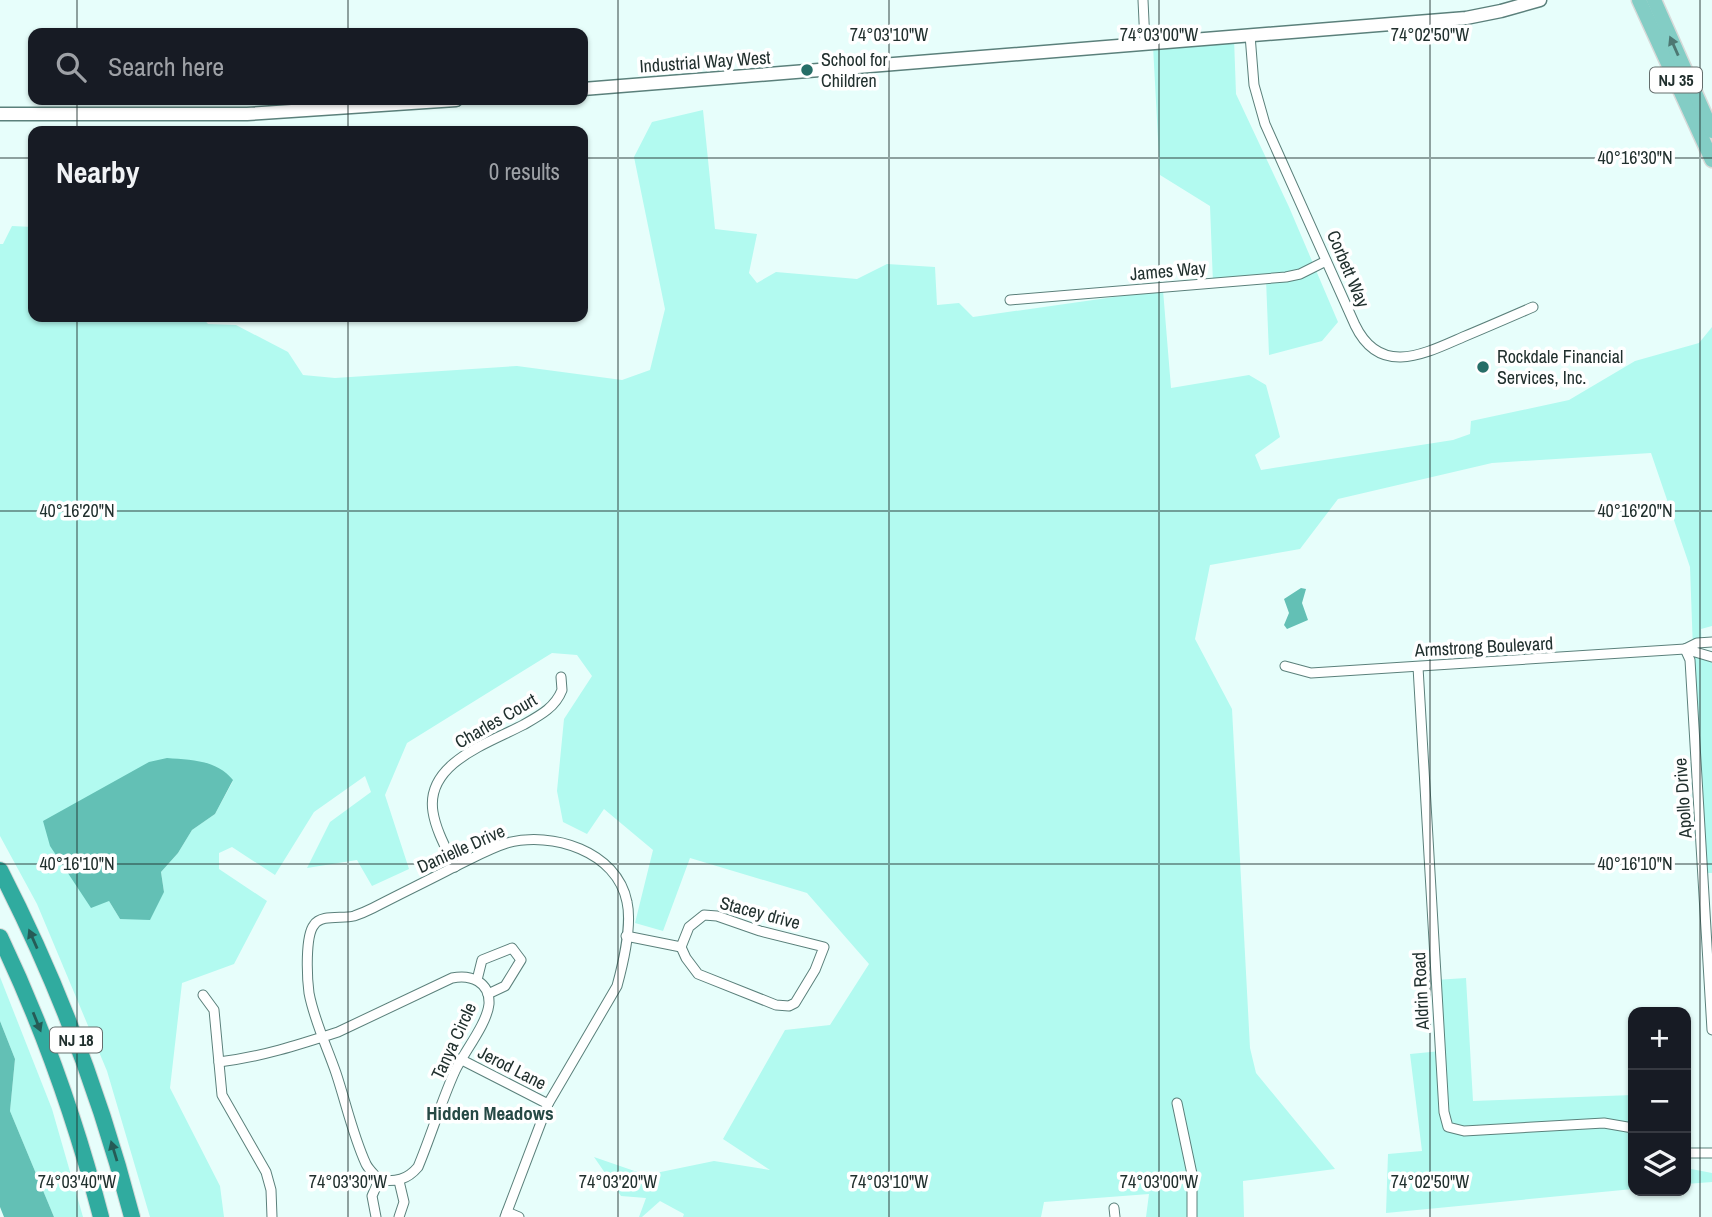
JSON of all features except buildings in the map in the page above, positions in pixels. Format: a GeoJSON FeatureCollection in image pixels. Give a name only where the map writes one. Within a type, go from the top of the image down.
{"type":"FeatureCollection","features":[{"type":"Feature","properties":{"kind":"highway","name":"NJ 18"},"geometry":{"type":"LineString","coordinates":[[0,870],[75,1035],[103,1116],[132,1217]]}},
{"type":"Feature","properties":{"kind":"highway","name":"NJ 18"},"geometry":{"type":"LineString","coordinates":[[0,937],[60,1081],[88,1165],[101,1217]]}},
{"type":"Feature","properties":{"kind":"main road","name":"NJ 35"},"geometry":{"type":"LineString","coordinates":[[1639,0],[1712,160]]}},
{"type":"Feature","properties":{"kind":"main road","name":"NJ 35"},"geometry":{"type":"LineString","coordinates":[[1654,0],[1712,131]]}},
{"type":"Feature","properties":{"kind":"street"},"geometry":{"type":"LineString","coordinates":[[1143,0],[1145,43]]}},
{"type":"Feature","properties":{"kind":"street","name":"Industrial Way West"},"geometry":{"type":"LineString","coordinates":[[588,89],[1466,18],[1540,0]]}},
{"type":"Feature","properties":{"kind":"street","name":"Corbett Way"},"geometry":{"type":"LineString","coordinates":[[1250,35],[1254,85],[1265,124],[1362,338],[1376,350],[1394,357],[1409,358],[1423,355],[1533,307]]}},
{"type":"Feature","properties":{"kind":"street"},"geometry":{"type":"LineString","coordinates":[[0,114],[247,114],[381,105]]}},
{"type":"Feature","properties":{"kind":"street","name":"James Way"},"geometry":{"type":"LineString","coordinates":[[1010,300],[1286,277],[1300,274],[1326,261]]}},
{"type":"Feature","properties":{"kind":"street","name":"Armstrong Boulevard"},"geometry":{"type":"LineString","coordinates":[[1685,649],[1697,643],[1712,642]]}},
{"type":"Feature","properties":{"kind":"street","name":"Armstrong Boulevard"},"geometry":{"type":"LineString","coordinates":[[1285,666],[1311,673],[1685,649],[1712,657]]}},
{"type":"Feature","properties":{"kind":"street","name":"Apollo Drive"},"geometry":{"type":"LineString","coordinates":[[1685,649],[1690,660],[1712,1030]]}},
{"type":"Feature","properties":{"kind":"street","name":"Aldrin Road"},"geometry":{"type":"LineString","coordinates":[[1418,667],[1444,1101],[1448,1127],[1464,1131],[1604,1123],[1628,1127]]}},
{"type":"Feature","properties":{"kind":"street","name":"Charles Court"},"geometry":{"type":"LineString","coordinates":[[455,867],[433,812],[433,795],[439,777],[467,755],[550,708],[562,690],[561,677]]}},
{"type":"Feature","properties":{"kind":"street","name":"Danielle Drive"},"geometry":{"type":"LineString","coordinates":[[324,1037],[311,1000],[307,977],[312,926],[320,919],[338,919],[361,913],[499,846],[516,841],[550,840],[577,848],[601,862],[621,886],[628,907],[617,986],[548,1104],[506,1214]]}},
{"type":"Feature","properties":{"kind":"street","name":"Stacey drive"},"geometry":{"type":"LineString","coordinates":[[713,915],[760,931],[824,947],[815,970],[795,1003],[782,1006],[757,999],[698,974],[681,947],[689,927],[701,917],[713,915]]}},
{"type":"Feature","properties":{"kind":"street"},"geometry":{"type":"LineString","coordinates":[[626,936],[681,947]]}},
{"type":"Feature","properties":{"kind":"street"},"geometry":{"type":"LineString","coordinates":[[477,979],[482,960],[512,948],[521,960],[505,986],[488,994]]}},
{"type":"Feature","properties":{"kind":"street","name":"Tanya Circle"},"geometry":{"type":"LineString","coordinates":[[219,1062],[264,1055],[324,1037],[362,1022],[452,978],[464,976],[477,979],[488,994],[489,1002],[484,1019],[462,1060],[418,1167],[400,1181]]}},
{"type":"Feature","properties":{"kind":"street"},"geometry":{"type":"LineString","coordinates":[[203,995],[214,1010],[225,1103],[266,1172],[271,1189],[272,1217]]}},
{"type":"Feature","properties":{"kind":"street"},"geometry":{"type":"LineString","coordinates":[[324,1037],[365,1161],[379,1180]]}},
{"type":"Feature","properties":{"kind":"street","name":"Jerod Lane"},"geometry":{"type":"LineString","coordinates":[[462,1060],[548,1104]]}},
{"type":"Feature","properties":{"kind":"street"},"geometry":{"type":"LineString","coordinates":[[1177,1103],[1192,1174],[1192,1217]]}},
{"type":"Feature","properties":{"kind":"street"},"geometry":{"type":"LineString","coordinates":[[1691,1153],[1712,1153]]}},
{"type":"Feature","properties":{"kind":"street"},"geometry":{"type":"LineString","coordinates":[[379,1180],[400,1181],[404,1202],[399,1217]]}},
{"type":"Feature","properties":{"kind":"street"},"geometry":{"type":"LineString","coordinates":[[376,1217],[372,1196],[379,1180]]}},
{"type":"Feature","properties":{"kind":"street"},"geometry":{"type":"LineString","coordinates":[[506,1214],[519,1217]]}},
{"type":"Feature","properties":{"kind":"shaded area"},"geometry":{"type":"Polygon","coordinates":[[[1234,38],[1236,94],[1289,207],[1338,322],[1322,341],[1269,355],[1266,279],[1213,284],[1210,206],[1160,175],[1153,46],[1234,38]]]}},
{"type":"Feature","properties":{"kind":"shaded area"},"geometry":{"type":"Polygon","coordinates":[[[703,110],[715,229],[757,234],[749,273],[757,283],[776,272],[857,279],[887,264],[935,267],[937,305],[959,303],[973,317],[1163,290],[1171,388],[1249,375],[1266,385],[1280,437],[1255,455],[1261,470],[1453,440],[1470,434],[1471,421],[1569,400],[1635,361],[1699,343],[1712,327],[1712,626],[1701,629],[1702,652],[1712,651],[1712,873],[1701,873],[1690,567],[1651,453],[1492,463],[1338,499],[1300,549],[1210,565],[1195,639],[1232,709],[1250,1048],[1256,1073],[1335,1169],[1243,1181],[1244,1217],[1146,1217],[1149,1194],[1044,1202],[1041,1217],[683,1217],[684,1214],[660,1201],[639,1217],[646,1198],[621,1196],[594,1157],[646,1175],[714,1161],[770,1170],[723,1139],[785,1030],[830,1025],[869,964],[807,893],[690,858],[663,931],[635,923],[653,850],[604,809],[587,834],[563,822],[557,791],[564,719],[592,676],[577,655],[552,653],[407,743],[385,795],[409,869],[372,886],[357,860],[307,868],[330,822],[371,792],[365,776],[314,812],[275,875],[232,847],[219,853],[219,869],[267,901],[234,964],[182,983],[170,1088],[220,1186],[224,1217],[150,1217],[107,1071],[37,904],[0,836],[0,244],[3,244],[12,226],[28,227],[28,322],[206,322],[236,325],[288,352],[303,375],[335,378],[517,366],[622,380],[650,370],[665,309],[634,157],[652,122],[703,110]],[[233,781],[109,901],[120,919],[164,892],[161,872],[178,853],[192,830],[215,814],[233,781]]]}},
{"type":"Feature","properties":{"kind":"shaded area"},"geometry":{"type":"Polygon","coordinates":[[[1301,588],[1306,589],[1302,603],[1308,620],[1287,629],[1284,625],[1289,613],[1284,599],[1301,588]]]}},
{"type":"Feature","properties":{"kind":"shaded area"},"geometry":{"type":"Polygon","coordinates":[[[167,758],[212,765],[227,773],[233,780],[215,814],[192,830],[178,853],[161,872],[164,892],[150,920],[120,919],[109,901],[91,908],[50,846],[43,821],[149,762],[167,758]]]}},
{"type":"Feature","properties":{"kind":"shaded area"},"geometry":{"type":"Polygon","coordinates":[[[0,977],[52,1109],[83,1217],[54,1217],[10,1111],[15,1059],[0,1021],[0,977]]]}},
{"type":"Feature","properties":{"kind":"shaded area"},"geometry":{"type":"Polygon","coordinates":[[[1466,978],[1473,1101],[1628,1095],[1628,1189],[1386,1213],[1388,1154],[1422,1151],[1410,1054],[1441,1051],[1435,980],[1466,978]]]}},
{"type":"Feature","properties":{"kind":"shaded area"},"geometry":{"type":"Polygon","coordinates":[[[0,1021],[15,1059],[10,1111],[54,1217],[4,1217],[0,1207],[0,1021]]]}},
{"type":"Feature","properties":{"kind":"shaded area"},"geometry":{"type":"Polygon","coordinates":[[[1691,1169],[1712,1173],[1712,1182],[1691,1184],[1691,1169]]]}},
{"type":"Feature","properties":{"kind":"place","name":"School for Children"},"geometry":{"type":"Point","coordinates":[807,70]}},
{"type":"Feature","properties":{"kind":"place","name":"Rockdale Financial Services, Inc."},"geometry":{"type":"Point","coordinates":[1483,367]}},
{"type":"Feature","properties":{"kind":"district","name":"Hidden Meadows"},"geometry":{"type":"Point","coordinates":[490,1113]}}]}
